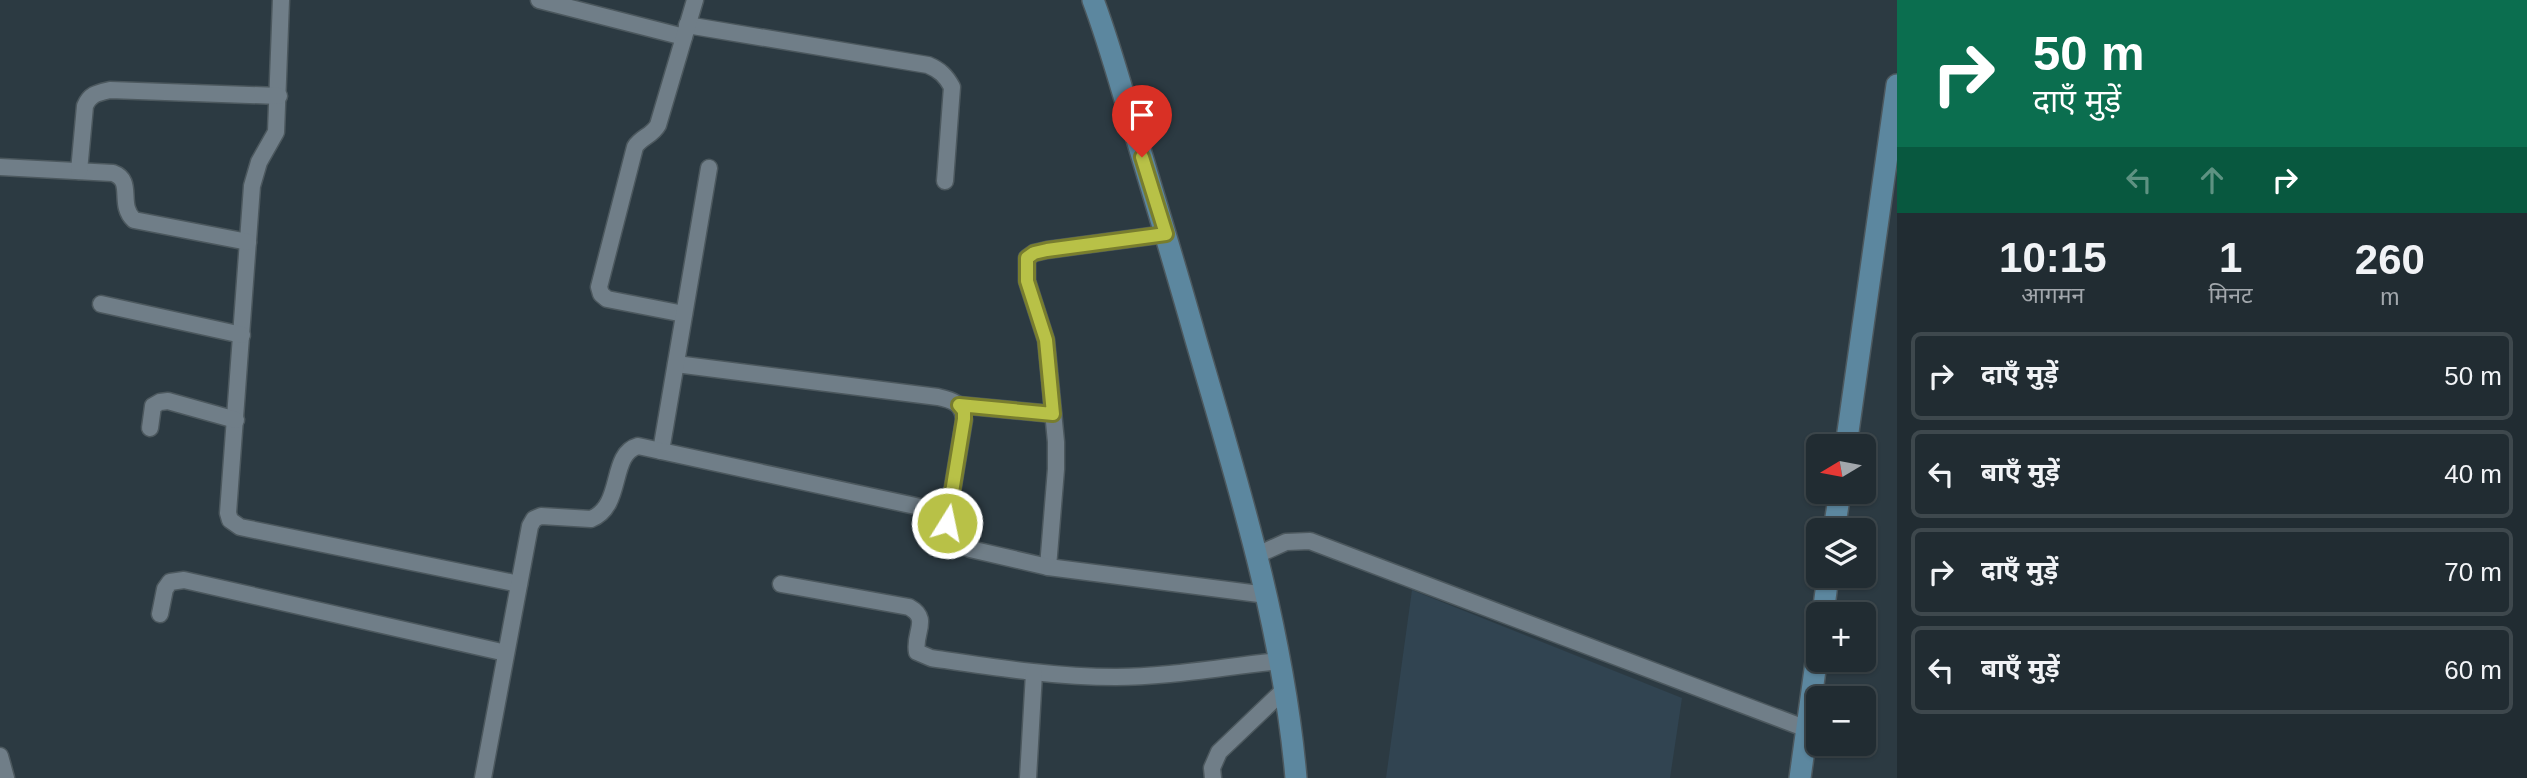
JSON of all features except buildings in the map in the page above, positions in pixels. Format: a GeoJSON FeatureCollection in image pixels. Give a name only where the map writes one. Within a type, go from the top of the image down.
{"type":"FeatureCollection","features":[{"type":"Feature","properties":{"kind":"street"},"geometry":{"type":"LineString","coordinates":[[281,0],[276,132],[255,173],[228,513],[234,524],[519,584]]}},
{"type":"Feature","properties":{"kind":"street"},"geometry":{"type":"LineString","coordinates":[[539,0],[686,31],[928,65],[938,69],[951,87],[945,181]]}},
{"type":"Feature","properties":{"kind":"street"},"geometry":{"type":"LineString","coordinates":[[684,314],[607,299],[601,295],[599,287],[635,146],[653,133],[658,125],[695,0]]}},
{"type":"Feature","properties":{"kind":"street"},"geometry":{"type":"LineString","coordinates":[[1093,0],[1166,234],[1257,555],[1286,688],[1296,778]]}},
{"type":"Feature","properties":{"kind":"street"},"geometry":{"type":"LineString","coordinates":[[1848,434],[1897,85]]}},
{"type":"Feature","properties":{"kind":"street"},"geometry":{"type":"LineString","coordinates":[[79,171],[85,106],[89,97],[97,93],[110,90],[279,96]]}},
{"type":"Feature","properties":{"kind":"street"},"geometry":{"type":"LineString","coordinates":[[0,167],[113,173],[121,176],[125,182],[125,206],[128,215],[134,220],[248,242]]}},
{"type":"Feature","properties":{"kind":"street"},"geometry":{"type":"LineString","coordinates":[[661,451],[709,168]]}},
{"type":"Feature","properties":{"kind":"street"},"geometry":{"type":"LineString","coordinates":[[1048,566],[1057,456],[1046,340],[1027,281],[1027,258],[1047,250],[1166,234]]}},
{"type":"Feature","properties":{"kind":"street"},"geometry":{"type":"LineString","coordinates":[[101,304],[242,335]]}},
{"type":"Feature","properties":{"kind":"street"},"geometry":{"type":"LineString","coordinates":[[676,364],[938,397],[959,405],[1053,414]]}},
{"type":"Feature","properties":{"kind":"street"},"geometry":{"type":"LineString","coordinates":[[150,428],[153,406],[168,401],[236,420]]}},
{"type":"Feature","properties":{"kind":"street"},"geometry":{"type":"LineString","coordinates":[[947,523],[964,419],[964,411],[959,405]]}},
{"type":"Feature","properties":{"kind":"street"},"geometry":{"type":"LineString","coordinates":[[483,778],[530,526],[534,519],[548,515],[591,519],[598,516],[608,505],[624,456],[630,449],[638,446],[918,505],[942,513],[955,542],[962,546],[1048,566],[1267,595]]}},
{"type":"Feature","properties":{"kind":"street"},"geometry":{"type":"LineString","coordinates":[[1257,555],[1286,542],[1310,541],[1806,729]]}},
{"type":"Feature","properties":{"kind":"street"},"geometry":{"type":"LineString","coordinates":[[160,614],[165,589],[170,582],[184,580],[506,653]]}},
{"type":"Feature","properties":{"kind":"street"},"geometry":{"type":"LineString","coordinates":[[780,584],[909,607],[920,617],[916,647],[917,652],[923,656],[1034,673],[1129,677],[1281,661]]}},
{"type":"Feature","properties":{"kind":"street"},"geometry":{"type":"LineString","coordinates":[[1028,778],[1034,673]]}},
{"type":"Feature","properties":{"kind":"street"},"geometry":{"type":"LineString","coordinates":[[1213,778],[1212,768],[1219,752],[1286,688]]}},
{"type":"Feature","properties":{"kind":"street"},"geometry":{"type":"LineString","coordinates":[[1800,778],[1806,736]]}},
{"type":"Feature","properties":{"kind":"street"},"geometry":{"type":"LineString","coordinates":[[0,756],[6,778]]}},
{"type":"Feature","properties":{"kind":"shaded area"},"geometry":{"type":"Polygon","coordinates":[[[1412,590],[1682,698],[1670,778],[1386,778],[1412,590]]]}},
{"type":"Feature","properties":{"kind":"route"},"geometry":{"type":"LineString","coordinates":[[947,523],[964,419],[964,411],[959,405],[1053,414],[1046,340],[1027,281],[1027,258],[1047,250],[1166,234],[1142,157]]}}]}
